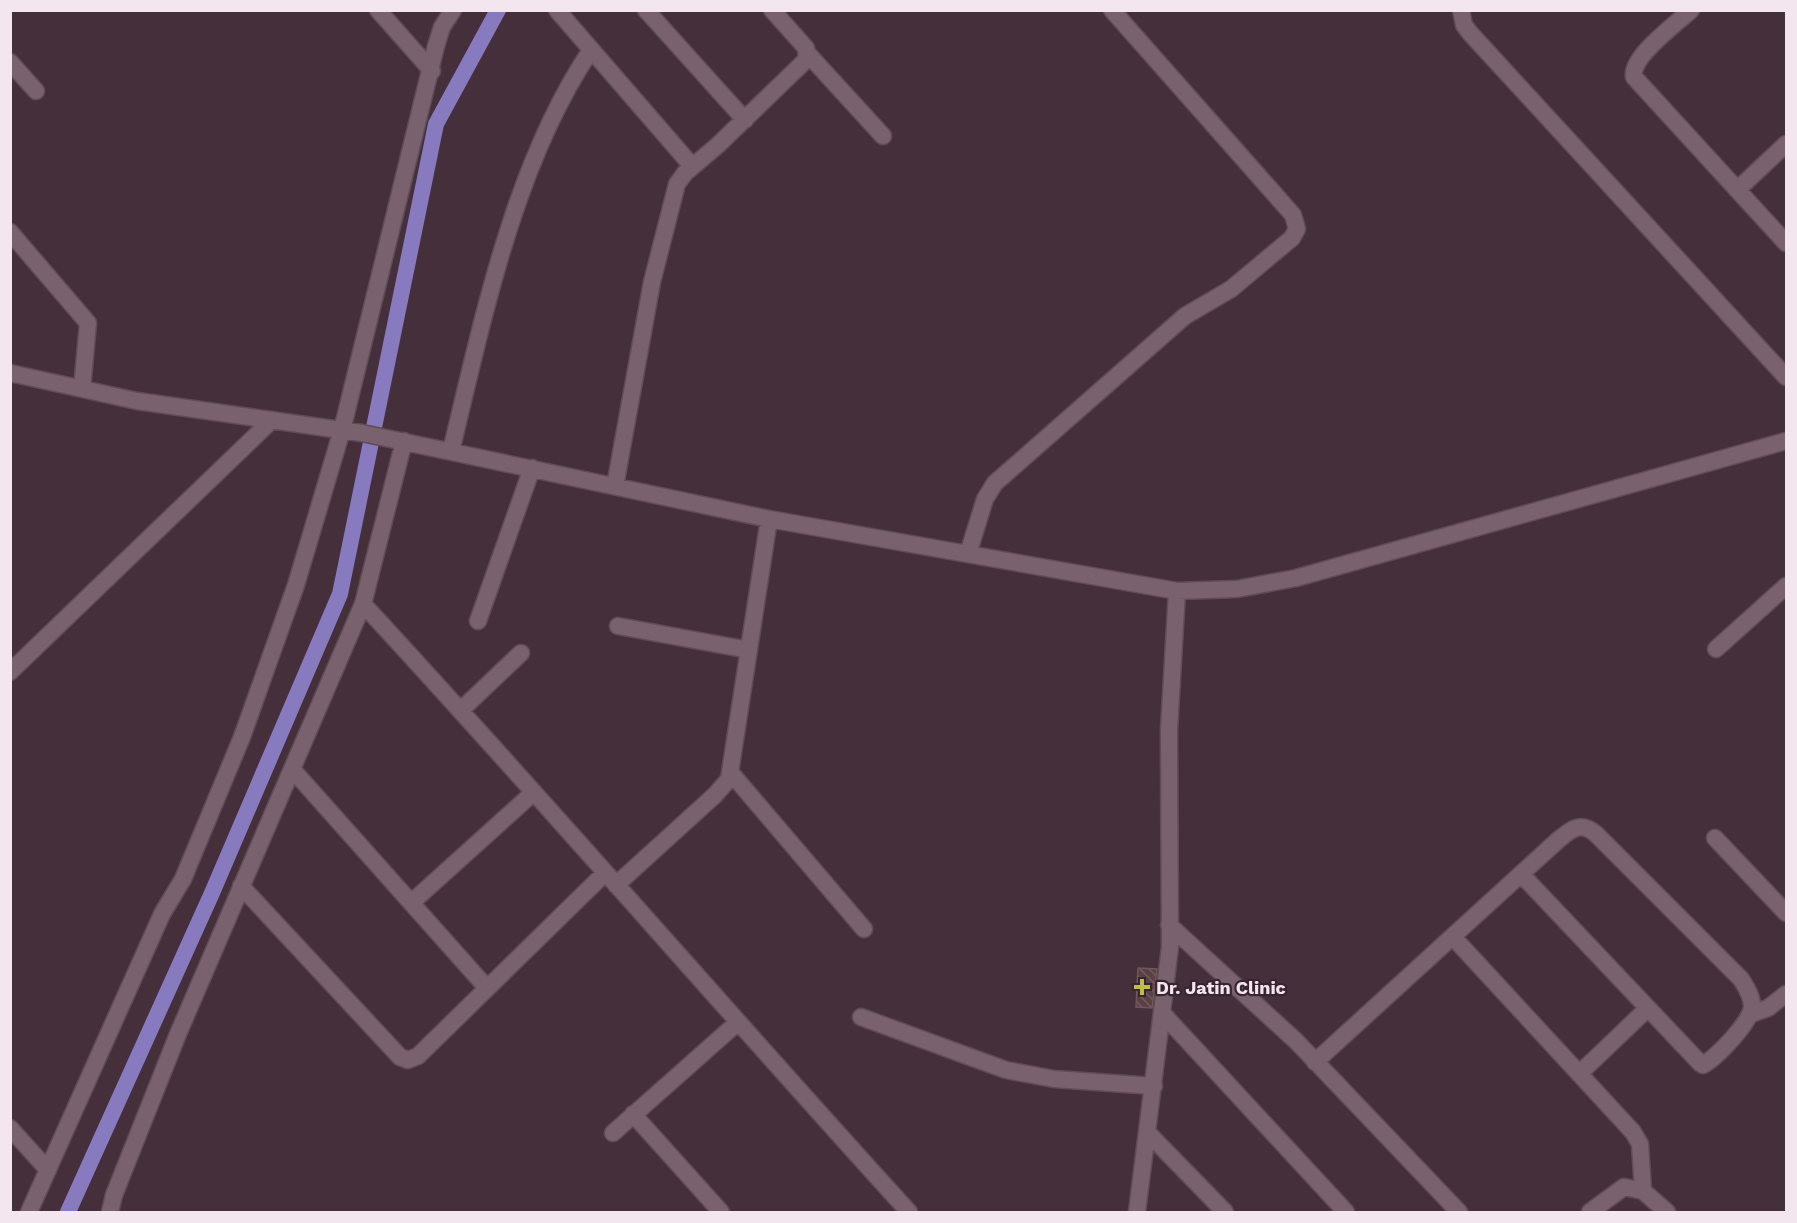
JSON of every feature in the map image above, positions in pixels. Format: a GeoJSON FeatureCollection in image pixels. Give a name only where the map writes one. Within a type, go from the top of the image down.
{"type":"FeatureCollection","features":[{"type":"Feature","properties":{"kind":"street"},"geometry":{"type":"LineString","coordinates":[[378,10],[432,71]]}},
{"type":"Feature","properties":{"kind":"street"},"geometry":{"type":"LineString","coordinates":[[29,1212],[162,915],[183,879],[242,737],[296,585],[342,430],[442,27],[453,10]]}},
{"type":"Feature","properties":{"kind":"street"},"geometry":{"type":"LineString","coordinates":[[557,10],[692,166]]}},
{"type":"Feature","properties":{"kind":"street"},"geometry":{"type":"LineString","coordinates":[[646,10],[745,120]]}},
{"type":"Feature","properties":{"kind":"street"},"geometry":{"type":"LineString","coordinates":[[772,10],[808,54],[883,136]]}},
{"type":"Feature","properties":{"kind":"street"},"geometry":{"type":"LineString","coordinates":[[968,554],[985,499],[995,483],[1185,316],[1232,290],[1292,238],[1297,229],[1293,215],[1112,10]]}},
{"type":"Feature","properties":{"kind":"street"},"geometry":{"type":"LineString","coordinates":[[1461,10],[1464,25],[1470,33],[1786,378]]}},
{"type":"Feature","properties":{"kind":"street"},"geometry":{"type":"LineString","coordinates":[[1691,10],[1640,58],[1633,74],[1786,243]]}},
{"type":"Feature","properties":{"kind":"street"},"geometry":{"type":"LineString","coordinates":[[451,451],[484,314],[515,210],[565,92],[591,50]]}},
{"type":"Feature","properties":{"kind":"street"},"geometry":{"type":"LineString","coordinates":[[615,486],[652,282],[677,184],[692,166],[804,64],[808,54]]}},
{"type":"Feature","properties":{"kind":"street"},"geometry":{"type":"LineString","coordinates":[[10,62],[36,91]]}},
{"type":"Feature","properties":{"kind":"street"},"geometry":{"type":"LineString","coordinates":[[1737,190],[1786,144]]}},
{"type":"Feature","properties":{"kind":"street"},"geometry":{"type":"LineString","coordinates":[[10,232],[88,323],[82,389]]}},
{"type":"Feature","properties":{"kind":"street"},"geometry":{"type":"LineString","coordinates":[[10,373],[137,401],[363,433],[769,519],[1177,591],[1237,588],[1296,578],[1786,441]]}},
{"type":"Feature","properties":{"kind":"street"},"geometry":{"type":"LineString","coordinates":[[10,672],[272,420]]}},
{"type":"Feature","properties":{"kind":"street"},"geometry":{"type":"LineString","coordinates":[[111,1212],[178,1034],[363,604],[399,440]]}},
{"type":"Feature","properties":{"kind":"street"},"geometry":{"type":"LineString","coordinates":[[478,621],[532,468]]}},
{"type":"Feature","properties":{"kind":"street"},"geometry":{"type":"LineString","coordinates":[[241,886],[404,1060],[417,1056],[487,988],[610,879],[726,784],[731,773],[769,519]]}},
{"type":"Feature","properties":{"kind":"street"},"geometry":{"type":"LineString","coordinates":[[1716,649],[1786,586]]}},
{"type":"Feature","properties":{"kind":"street"},"geometry":{"type":"LineString","coordinates":[[1137,1212],[1163,1014],[1169,925],[1169,730],[1177,591]]}},
{"type":"Feature","properties":{"kind":"street"},"geometry":{"type":"LineString","coordinates":[[363,604],[461,710],[737,1023],[909,1212]]}},
{"type":"Feature","properties":{"kind":"street"},"geometry":{"type":"LineString","coordinates":[[618,626],[749,650]]}},
{"type":"Feature","properties":{"kind":"street"},"geometry":{"type":"LineString","coordinates":[[461,710],[521,653]]}},
{"type":"Feature","properties":{"kind":"street"},"geometry":{"type":"LineString","coordinates":[[292,769],[487,988]]}},
{"type":"Feature","properties":{"kind":"street"},"geometry":{"type":"LineString","coordinates":[[731,773],[864,929]]}},
{"type":"Feature","properties":{"kind":"street"},"geometry":{"type":"LineString","coordinates":[[411,903],[534,792]]}},
{"type":"Feature","properties":{"kind":"street"},"geometry":{"type":"LineString","coordinates":[[1315,1062],[1571,829],[1583,826],[1590,828],[1741,979],[1751,999],[1751,1014]]}},
{"type":"Feature","properties":{"kind":"street"},"geometry":{"type":"LineString","coordinates":[[1715,838],[1786,913]]}},
{"type":"Feature","properties":{"kind":"street"},"geometry":{"type":"LineString","coordinates":[[1521,874],[1696,1061],[1703,1065],[1712,1059],[1751,1014],[1768,1008],[1786,994]]}},
{"type":"Feature","properties":{"kind":"street"},"geometry":{"type":"LineString","coordinates":[[1169,925],[1315,1062],[1460,1212]]}},
{"type":"Feature","properties":{"kind":"street"},"geometry":{"type":"LineString","coordinates":[[1453,937],[1640,1144],[1643,1191]]}},
{"type":"Feature","properties":{"kind":"street"},"geometry":{"type":"LineString","coordinates":[[1579,1074],[1647,1009]]}},
{"type":"Feature","properties":{"kind":"street"},"geometry":{"type":"LineString","coordinates":[[1163,1014],[1346,1212]]}},
{"type":"Feature","properties":{"kind":"street"},"geometry":{"type":"LineString","coordinates":[[861,1017],[1006,1070],[1029,1075],[1154,1086]]}},
{"type":"Feature","properties":{"kind":"street"},"geometry":{"type":"LineString","coordinates":[[613,1133],[737,1023]]}},
{"type":"Feature","properties":{"kind":"street"},"geometry":{"type":"LineString","coordinates":[[633,1114],[721,1212]]}},
{"type":"Feature","properties":{"kind":"street"},"geometry":{"type":"LineString","coordinates":[[10,1128],[48,1170]]}},
{"type":"Feature","properties":{"kind":"street"},"geometry":{"type":"LineString","coordinates":[[1147,1132],[1225,1212]]}},
{"type":"Feature","properties":{"kind":"street"},"geometry":{"type":"LineString","coordinates":[[1590,1212],[1624,1187],[1634,1187],[1643,1191],[1667,1212]]}},
{"type":"Feature","properties":{"kind":"building"},"geometry":{"type":"Polygon","coordinates":[[[1138,968],[1157,969],[1152,1008],[1136,1007],[1138,968]]]}},
{"type":"Feature","properties":{"kind":"waterway"},"geometry":{"type":"LineString","coordinates":[[68,1212],[212,893],[340,594],[436,124],[498,10]]}},
{"type":"Feature","properties":{"kind":"place","name":"Dr. Jatin Clinic"},"geometry":{"type":"Point","coordinates":[1142,987]}}]}
